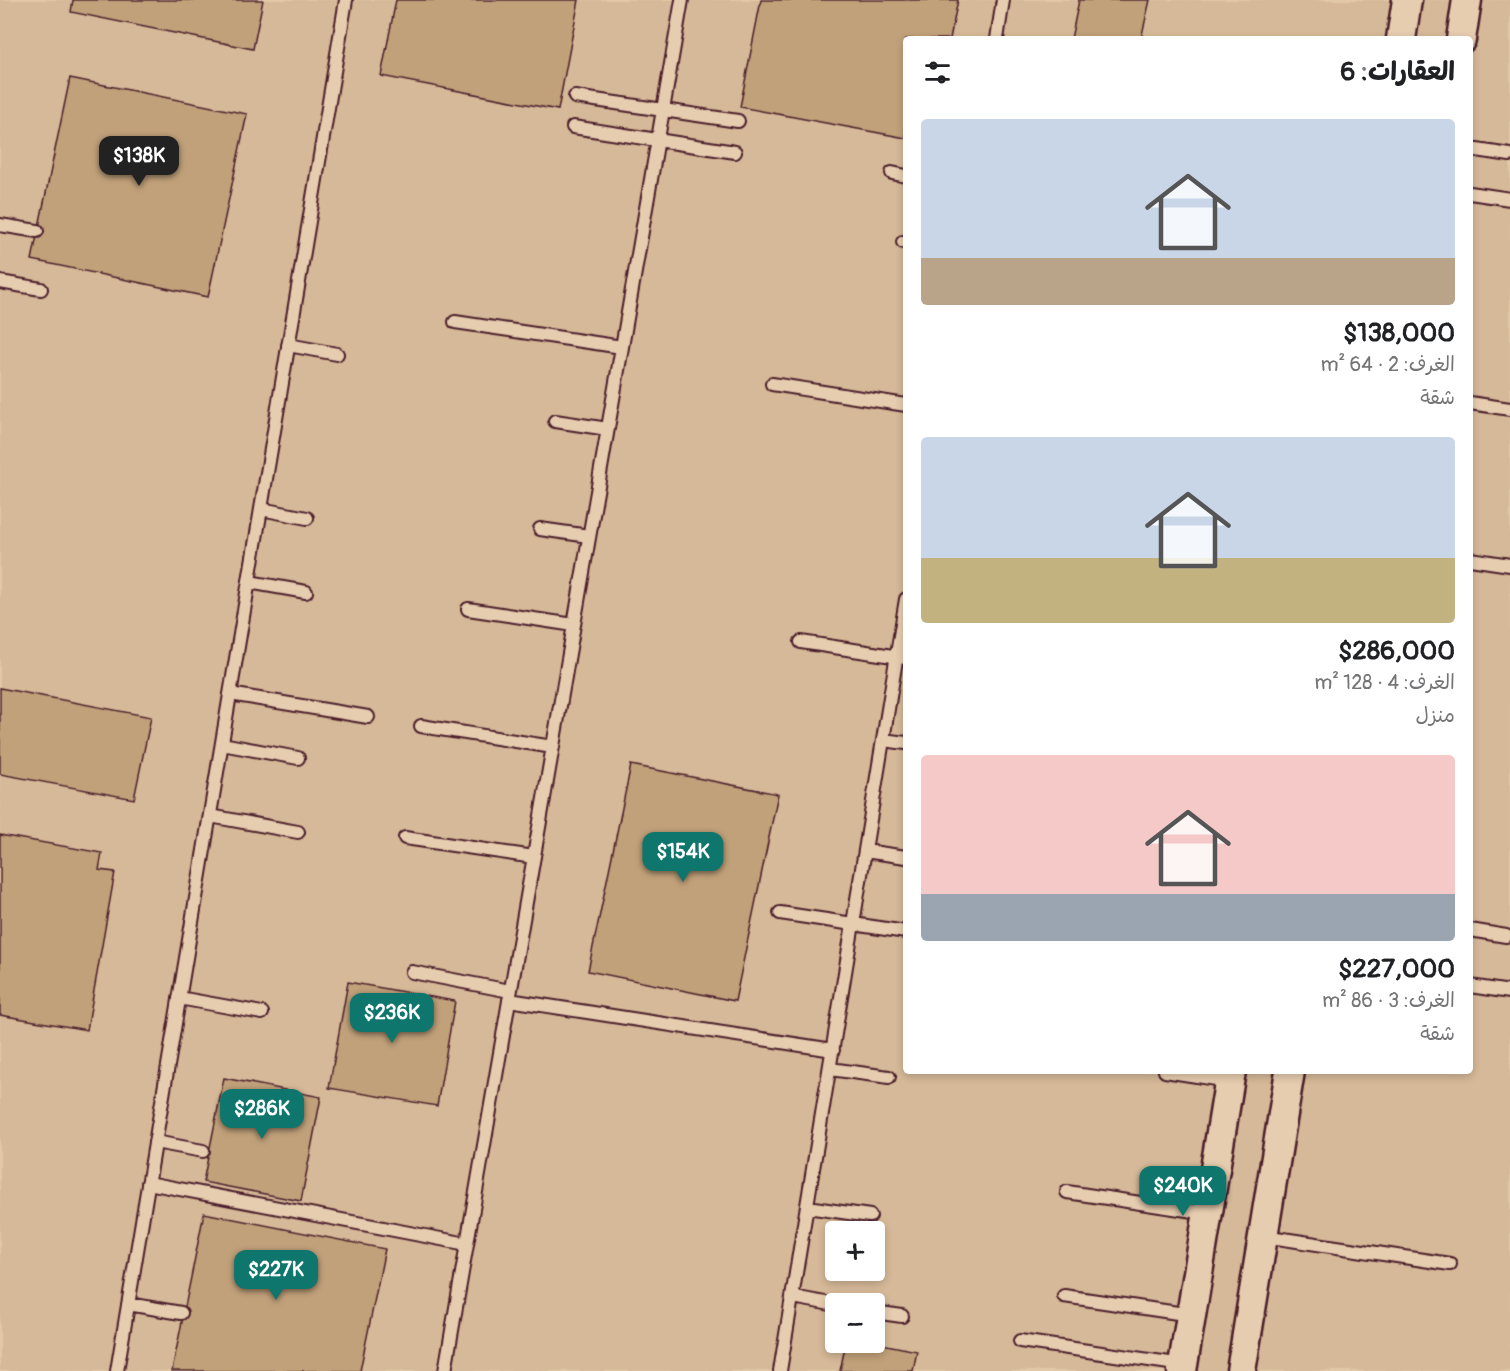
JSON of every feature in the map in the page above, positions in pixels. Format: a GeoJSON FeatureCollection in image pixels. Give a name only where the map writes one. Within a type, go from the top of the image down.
{"type":"FeatureCollection","features":[{"type":"Feature","properties":{"kind":"street"},"geometry":{"type":"LineString","coordinates":[[1401,36],[1407,0]]}},
{"type":"Feature","properties":{"kind":"street"},"geometry":{"type":"LineString","coordinates":[[1461,36],[1467,0]]}},
{"type":"Feature","properties":{"kind":"street"},"geometry":{"type":"LineString","coordinates":[[1241,1371],[1290,1074]]}},
{"type":"Feature","properties":{"kind":"street"},"geometry":{"type":"LineString","coordinates":[[1182,1368],[1230,1076]]}},
{"type":"Feature","properties":{"kind":"lane"},"geometry":{"type":"LineString","coordinates":[[117,1371],[346,0]]}},
{"type":"Feature","properties":{"kind":"lane"},"geometry":{"type":"LineString","coordinates":[[445,1371],[682,0]]}},
{"type":"Feature","properties":{"kind":"lane"},"geometry":{"type":"LineString","coordinates":[[997,36],[1003,0]]}},
{"type":"Feature","properties":{"kind":"lane"},"geometry":{"type":"LineString","coordinates":[[575,97],[738,121]]}},
{"type":"Feature","properties":{"kind":"lane"},"geometry":{"type":"LineString","coordinates":[[573,127],[735,152]]}},
{"type":"Feature","properties":{"kind":"lane"},"geometry":{"type":"LineString","coordinates":[[1473,149],[1510,155]]}},
{"type":"Feature","properties":{"kind":"lane"},"geometry":{"type":"LineString","coordinates":[[892,173],[903,175]]}},
{"type":"Feature","properties":{"kind":"lane"},"geometry":{"type":"LineString","coordinates":[[1473,193],[1510,199]]}},
{"type":"Feature","properties":{"kind":"lane"},"geometry":{"type":"LineString","coordinates":[[0,225],[37,231]]}},
{"type":"Feature","properties":{"kind":"lane"},"geometry":{"type":"LineString","coordinates":[[0,282],[41,289]]}},
{"type":"Feature","properties":{"kind":"lane"},"geometry":{"type":"LineString","coordinates":[[455,322],[622,347]]}},
{"type":"Feature","properties":{"kind":"lane"},"geometry":{"type":"LineString","coordinates":[[288,345],[337,354]]}},
{"type":"Feature","properties":{"kind":"lane"},"geometry":{"type":"LineString","coordinates":[[772,384],[903,405]]}},
{"type":"Feature","properties":{"kind":"lane"},"geometry":{"type":"LineString","coordinates":[[1473,403],[1510,409]]}},
{"type":"Feature","properties":{"kind":"lane"},"geometry":{"type":"LineString","coordinates":[[555,421],[608,429]]}},
{"type":"Feature","properties":{"kind":"lane"},"geometry":{"type":"LineString","coordinates":[[261,510],[307,518]]}},
{"type":"Feature","properties":{"kind":"lane"},"geometry":{"type":"LineString","coordinates":[[540,529],[589,536]]}},
{"type":"Feature","properties":{"kind":"lane"},"geometry":{"type":"LineString","coordinates":[[1473,559],[1510,565]]}},
{"type":"Feature","properties":{"kind":"lane"},"geometry":{"type":"LineString","coordinates":[[249,582],[306,592]]}},
{"type":"Feature","properties":{"kind":"lane"},"geometry":{"type":"LineString","coordinates":[[468,609],[574,625]]}},
{"type":"Feature","properties":{"kind":"lane"},"geometry":{"type":"LineString","coordinates":[[780,1371],[883,740],[901,658],[903,634]]}},
{"type":"Feature","properties":{"kind":"lane"},"geometry":{"type":"LineString","coordinates":[[801,642],[901,658]]}},
{"type":"Feature","properties":{"kind":"lane"},"geometry":{"type":"LineString","coordinates":[[230,694],[368,717]]}},
{"type":"Feature","properties":{"kind":"lane"},"geometry":{"type":"LineString","coordinates":[[421,726],[553,747]]}},
{"type":"Feature","properties":{"kind":"lane"},"geometry":{"type":"LineString","coordinates":[[883,740],[903,743]]}},
{"type":"Feature","properties":{"kind":"lane"},"geometry":{"type":"LineString","coordinates":[[222,744],[298,758]]}},
{"type":"Feature","properties":{"kind":"lane"},"geometry":{"type":"LineString","coordinates":[[210,816],[298,832]]}},
{"type":"Feature","properties":{"kind":"lane"},"geometry":{"type":"LineString","coordinates":[[405,838],[534,857]]}},
{"type":"Feature","properties":{"kind":"lane"},"geometry":{"type":"LineString","coordinates":[[865,851],[903,857]]}},
{"type":"Feature","properties":{"kind":"lane"},"geometry":{"type":"LineString","coordinates":[[780,913],[903,932]]}},
{"type":"Feature","properties":{"kind":"lane"},"geometry":{"type":"LineString","coordinates":[[1473,930],[1506,936]]}},
{"type":"Feature","properties":{"kind":"lane"},"geometry":{"type":"LineString","coordinates":[[412,972],[510,995],[832,1050]]}},
{"type":"Feature","properties":{"kind":"lane"},"geometry":{"type":"LineString","coordinates":[[1473,986],[1510,992]]}},
{"type":"Feature","properties":{"kind":"lane"},"geometry":{"type":"LineString","coordinates":[[179,998],[262,1013]]}},
{"type":"Feature","properties":{"kind":"lane"},"geometry":{"type":"LineString","coordinates":[[830,1069],[889,1077]]}},
{"type":"Feature","properties":{"kind":"lane"},"geometry":{"type":"LineString","coordinates":[[1204,1074],[1230,1076]]}},
{"type":"Feature","properties":{"kind":"lane"},"geometry":{"type":"LineString","coordinates":[[155,1142],[203,1151]]}},
{"type":"Feature","properties":{"kind":"lane"},"geometry":{"type":"LineString","coordinates":[[148,1183],[467,1244]]}},
{"type":"Feature","properties":{"kind":"lane"},"geometry":{"type":"LineString","coordinates":[[1067,1192],[1207,1213]]}},
{"type":"Feature","properties":{"kind":"lane"},"geometry":{"type":"LineString","coordinates":[[807,1207],[870,1216]]}},
{"type":"Feature","properties":{"kind":"lane"},"geometry":{"type":"LineString","coordinates":[[1263,1236],[1450,1264]]}},
{"type":"Feature","properties":{"kind":"lane"},"geometry":{"type":"LineString","coordinates":[[1064,1296],[1191,1315]]}},
{"type":"Feature","properties":{"kind":"lane"},"geometry":{"type":"LineString","coordinates":[[793,1297],[825,1303]]}},
{"type":"Feature","properties":{"kind":"lane"},"geometry":{"type":"LineString","coordinates":[[128,1304],[181,1314]]}},
{"type":"Feature","properties":{"kind":"lane"},"geometry":{"type":"LineString","coordinates":[[885,1314],[902,1316]]}},
{"type":"Feature","properties":{"kind":"lane"},"geometry":{"type":"LineString","coordinates":[[1020,1341],[1182,1368]]}},
{"type":"Feature","properties":{"kind":"shaded area"},"geometry":{"type":"Polygon","coordinates":[[[0,0],[1510,0],[1510,1371],[0,1371],[0,0]]]}},
{"type":"Feature","properties":{"kind":"building"},"geometry":{"type":"Polygon","coordinates":[[[73,0],[263,0],[253,49],[71,12],[73,0]]]}},
{"type":"Feature","properties":{"kind":"building"},"geometry":{"type":"Polygon","coordinates":[[[396,0],[579,0],[558,110],[381,76],[396,0]]]}},
{"type":"Feature","properties":{"kind":"building"},"geometry":{"type":"Polygon","coordinates":[[[761,0],[958,0],[951,36],[903,36],[903,137],[740,107],[761,0]]]}},
{"type":"Feature","properties":{"kind":"building"},"geometry":{"type":"Polygon","coordinates":[[[1079,0],[1150,0],[1142,36],[1072,36],[1079,0]]]}},
{"type":"Feature","properties":{"kind":"building"},"geometry":{"type":"Polygon","coordinates":[[[70,78],[247,114],[208,297],[32,260],[70,78]]]}},
{"type":"Feature","properties":{"kind":"building"},"geometry":{"type":"Polygon","coordinates":[[[0,688],[151,717],[134,799],[0,774],[0,688]]]}},
{"type":"Feature","properties":{"kind":"building"},"geometry":{"type":"Polygon","coordinates":[[[631,765],[778,794],[735,1001],[588,971],[631,765]]]}},
{"type":"Feature","properties":{"kind":"building"},"geometry":{"type":"Polygon","coordinates":[[[0,835],[102,853],[99,870],[115,872],[87,1030],[0,1015],[0,835]]]}},
{"type":"Feature","properties":{"kind":"building"},"geometry":{"type":"Polygon","coordinates":[[[348,982],[455,1001],[437,1106],[329,1088],[348,982]]]}},
{"type":"Feature","properties":{"kind":"building"},"geometry":{"type":"Polygon","coordinates":[[[224,1078],[321,1097],[301,1201],[203,1182],[224,1078]]]}},
{"type":"Feature","properties":{"kind":"building"},"geometry":{"type":"Polygon","coordinates":[[[204,1213],[385,1249],[360,1371],[172,1371],[204,1213]]]}},
{"type":"Feature","properties":{"kind":"building"},"geometry":{"type":"Polygon","coordinates":[[[885,1345],[917,1351],[913,1371],[840,1371],[844,1353],[885,1353],[885,1345]]]}}]}
